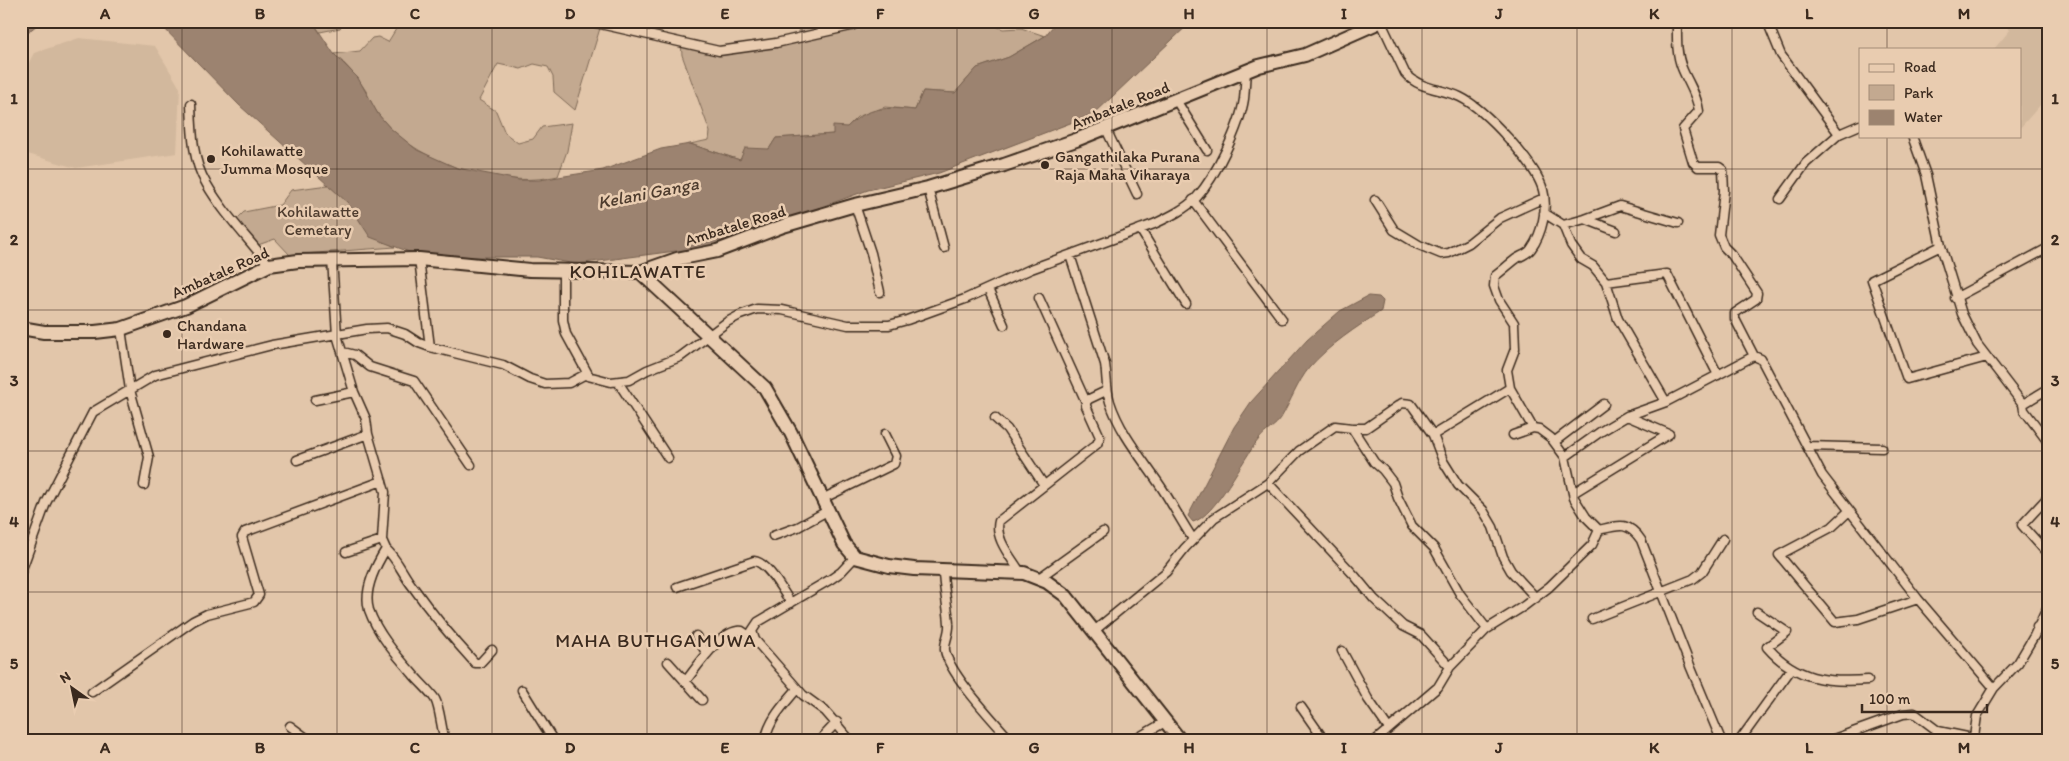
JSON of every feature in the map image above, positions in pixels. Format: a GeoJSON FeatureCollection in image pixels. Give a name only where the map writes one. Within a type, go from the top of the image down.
{"type":"FeatureCollection","features":[{"type":"Feature","properties":{"kind":"main road","name":"Ambatale Road"},"geometry":{"type":"LineString","coordinates":[[21,328],[44,332],[95,332],[121,329],[186,306],[270,264],[332,259],[419,259],[530,270],[640,272],[677,260],[717,251],[782,226],[855,205],[928,188],[1004,165],[1106,129],[1259,66],[1305,55],[1381,21]]}},
{"type":"Feature","properties":{"kind":"main road"},"geometry":{"type":"LineString","coordinates":[[640,272],[765,388],[791,433],[844,544],[855,557],[889,566],[943,570],[1020,572],[1039,578],[1066,596],[1180,740]]}},
{"type":"Feature","properties":{"kind":"street"},"geometry":{"type":"LineString","coordinates":[[587,21],[719,51],[776,43],[851,26],[861,21]]}},
{"type":"Feature","properties":{"kind":"street"},"geometry":{"type":"LineString","coordinates":[[1381,21],[1405,73],[1411,80],[1418,85],[1459,97],[1490,119],[1536,175],[1543,190],[1544,213],[1541,227],[1531,250],[1495,276],[1494,286],[1499,300],[1514,323],[1515,349],[1507,370],[1510,388],[1532,428]]}},
{"type":"Feature","properties":{"kind":"street"},"geometry":{"type":"LineString","coordinates":[[1676,21],[1677,47],[1682,67],[1698,101],[1699,111],[1683,129],[1693,162],[1698,168],[1718,167],[1723,170],[1724,191],[1718,235],[1720,241],[1758,293],[1756,299],[1735,313],[1735,319],[1754,356],[1761,359],[1822,476],[1918,599],[1994,688]]}},
{"type":"Feature","properties":{"kind":"street"},"geometry":{"type":"LineString","coordinates":[[1767,21],[1781,55],[1839,134]]}},
{"type":"Feature","properties":{"kind":"street"},"geometry":{"type":"LineString","coordinates":[[21,572],[46,503],[93,412],[155,375],[272,345],[367,329],[387,328],[405,334],[430,347],[503,365],[530,379],[545,384],[569,383],[584,375],[618,382],[629,380],[658,365],[670,362],[690,351],[727,322],[757,309],[782,310],[848,325],[889,325],[965,299],[1031,269],[1173,215],[1193,200],[1218,167],[1240,117],[1244,99],[1246,72]]}},
{"type":"Feature","properties":{"kind":"street"},"geometry":{"type":"LineString","coordinates":[[1176,100],[1208,150]]}},
{"type":"Feature","properties":{"kind":"street"},"geometry":{"type":"LineString","coordinates":[[191,104],[193,139],[205,182],[230,217],[270,264]]}},
{"type":"Feature","properties":{"kind":"street"},"geometry":{"type":"LineString","coordinates":[[1780,199],[1806,163],[1839,134],[1859,125]]}},
{"type":"Feature","properties":{"kind":"street"},"geometry":{"type":"LineString","coordinates":[[1106,129],[1137,194]]}},
{"type":"Feature","properties":{"kind":"street"},"geometry":{"type":"LineString","coordinates":[[1913,138],[1926,175],[1941,246],[1956,298],[1986,357],[2023,404],[2024,410],[2048,442]]}},
{"type":"Feature","properties":{"kind":"street"},"geometry":{"type":"LineString","coordinates":[[928,188],[944,248]]}},
{"type":"Feature","properties":{"kind":"street"},"geometry":{"type":"LineString","coordinates":[[1375,200],[1394,230],[1419,246],[1441,254],[1449,253],[1469,243],[1500,218],[1544,198]]}},
{"type":"Feature","properties":{"kind":"street"},"geometry":{"type":"LineString","coordinates":[[1193,200],[1282,319]]}},
{"type":"Feature","properties":{"kind":"street"},"geometry":{"type":"LineString","coordinates":[[855,205],[880,292]]}},
{"type":"Feature","properties":{"kind":"street"},"geometry":{"type":"LineString","coordinates":[[1563,225],[1620,206],[1678,223]]}},
{"type":"Feature","properties":{"kind":"street"},"geometry":{"type":"LineString","coordinates":[[1544,213],[1563,225],[1571,245],[1581,259],[1593,266],[1606,282],[1618,319],[1666,402]]}},
{"type":"Feature","properties":{"kind":"street"},"geometry":{"type":"LineString","coordinates":[[1585,218],[1616,231]]}},
{"type":"Feature","properties":{"kind":"street"},"geometry":{"type":"LineString","coordinates":[[1140,229],[1186,304]]}},
{"type":"Feature","properties":{"kind":"street"},"geometry":{"type":"LineString","coordinates":[[1941,246],[1872,280],[1907,379],[1986,357]]}},
{"type":"Feature","properties":{"kind":"street"},"geometry":{"type":"LineString","coordinates":[[1956,298],[2048,248]]}},
{"type":"Feature","properties":{"kind":"street"},"geometry":{"type":"LineString","coordinates":[[1070,255],[1105,364],[1107,377],[1106,391],[1110,404],[1126,434],[1193,539]]}},
{"type":"Feature","properties":{"kind":"street"},"geometry":{"type":"LineString","coordinates":[[332,259],[337,335],[354,392],[366,419],[368,434],[385,492],[382,540],[386,549],[394,556],[411,585],[444,629],[475,663],[480,663],[492,650]]}},
{"type":"Feature","properties":{"kind":"street"},"geometry":{"type":"LineString","coordinates":[[419,259],[430,347]]}},
{"type":"Feature","properties":{"kind":"street"},"geometry":{"type":"LineString","coordinates":[[562,270],[563,320],[566,334],[589,376]]}},
{"type":"Feature","properties":{"kind":"street"},"geometry":{"type":"LineString","coordinates":[[1606,282],[1666,274],[1705,346],[1718,375]]}},
{"type":"Feature","properties":{"kind":"street"},"geometry":{"type":"LineString","coordinates":[[988,289],[1004,326]]}},
{"type":"Feature","properties":{"kind":"street"},"geometry":{"type":"LineString","coordinates":[[1020,572],[998,535],[997,528],[1003,516],[1100,441],[1086,402],[1039,298]]}},
{"type":"Feature","properties":{"kind":"street"},"geometry":{"type":"LineString","coordinates":[[121,329],[130,390],[149,456],[144,486]]}},
{"type":"Feature","properties":{"kind":"street"},"geometry":{"type":"LineString","coordinates":[[343,352],[355,355],[370,367],[414,381],[471,465]]}},
{"type":"Feature","properties":{"kind":"street"},"geometry":{"type":"LineString","coordinates":[[1565,457],[1600,432],[1627,416],[1666,402],[1754,356]]}},
{"type":"Feature","properties":{"kind":"street"},"geometry":{"type":"LineString","coordinates":[[618,382],[668,458]]}},
{"type":"Feature","properties":{"kind":"street"},"geometry":{"type":"LineString","coordinates":[[1434,435],[1510,388]]}},
{"type":"Feature","properties":{"kind":"street"},"geometry":{"type":"LineString","coordinates":[[2023,404],[2048,389]]}},
{"type":"Feature","properties":{"kind":"street"},"geometry":{"type":"LineString","coordinates":[[1086,402],[1106,391]]}},
{"type":"Feature","properties":{"kind":"street"},"geometry":{"type":"LineString","coordinates":[[315,400],[354,392]]}},
{"type":"Feature","properties":{"kind":"street"},"geometry":{"type":"LineString","coordinates":[[1094,631],[1166,572],[1193,539],[1214,518],[1268,483],[1299,451],[1335,426],[1366,428],[1402,404],[1407,403],[1411,404],[1434,435],[1443,461],[1458,485],[1483,510],[1493,527],[1503,557],[1511,571],[1536,598]]}},
{"type":"Feature","properties":{"kind":"street"},"geometry":{"type":"LineString","coordinates":[[1554,442],[1604,404]]}},
{"type":"Feature","properties":{"kind":"street"},"geometry":{"type":"LineString","coordinates":[[1573,493],[1668,434],[1627,416]]}},
{"type":"Feature","properties":{"kind":"street"},"geometry":{"type":"LineString","coordinates":[[995,418],[1008,429],[1044,485]]}},
{"type":"Feature","properties":{"kind":"street"},"geometry":{"type":"LineString","coordinates":[[1352,428],[1374,462],[1392,482],[1412,526],[1434,548],[1460,594],[1487,629]]}},
{"type":"Feature","properties":{"kind":"street"},"geometry":{"type":"LineString","coordinates":[[1512,435],[1532,428],[1539,429],[1554,442],[1565,457],[1574,498],[1586,517],[1599,530]]}},
{"type":"Feature","properties":{"kind":"street"},"geometry":{"type":"LineString","coordinates":[[297,460],[368,434]]}},
{"type":"Feature","properties":{"kind":"street"},"geometry":{"type":"LineString","coordinates":[[773,536],[798,527],[826,504],[894,464],[896,456],[886,434]]}},
{"type":"Feature","properties":{"kind":"street"},"geometry":{"type":"LineString","coordinates":[[1807,446],[1882,448]]}},
{"type":"Feature","properties":{"kind":"street"},"geometry":{"type":"LineString","coordinates":[[92,692],[193,621],[207,614],[258,599],[260,595],[242,537],[245,532],[382,482]]}},
{"type":"Feature","properties":{"kind":"street"},"geometry":{"type":"LineString","coordinates":[[1268,483],[1374,599],[1403,626],[1421,635],[1450,667]]}},
{"type":"Feature","properties":{"kind":"street"},"geometry":{"type":"LineString","coordinates":[[2048,496],[2022,525],[2048,554]]}},
{"type":"Feature","properties":{"kind":"street"},"geometry":{"type":"LineString","coordinates":[[1848,512],[1832,527],[1780,555],[1835,622],[1858,619],[1918,599]]}},
{"type":"Feature","properties":{"kind":"street"},"geometry":{"type":"LineString","coordinates":[[1599,530],[1624,525],[1633,529],[1642,540],[1721,740]]}},
{"type":"Feature","properties":{"kind":"street"},"geometry":{"type":"LineString","coordinates":[[1376,740],[1438,686],[1450,667],[1487,629],[1536,598],[1592,545],[1599,530]]}},
{"type":"Feature","properties":{"kind":"street"},"geometry":{"type":"LineString","coordinates":[[1039,578],[1103,532]]}},
{"type":"Feature","properties":{"kind":"street"},"geometry":{"type":"LineString","coordinates":[[1592,619],[1693,579],[1702,572],[1723,539]]}},
{"type":"Feature","properties":{"kind":"street"},"geometry":{"type":"LineString","coordinates":[[346,552],[382,540]]}},
{"type":"Feature","properties":{"kind":"street"},"geometry":{"type":"LineString","coordinates":[[386,549],[375,568],[369,590],[369,609],[381,633],[402,663],[436,700],[441,730],[445,740]]}},
{"type":"Feature","properties":{"kind":"street"},"geometry":{"type":"LineString","coordinates":[[755,640],[752,631],[758,622],[841,572],[855,557]]}},
{"type":"Feature","properties":{"kind":"street"},"geometry":{"type":"LineString","coordinates":[[677,587],[754,561],[766,567],[791,603]]}},
{"type":"Feature","properties":{"kind":"street"},"geometry":{"type":"LineString","coordinates":[[943,570],[943,587],[950,626],[945,648],[948,659],[977,702],[1006,735]]}},
{"type":"Feature","properties":{"kind":"street"},"geometry":{"type":"LineString","coordinates":[[1831,740],[1903,714],[1914,713],[1938,731],[1976,738],[1977,716],[1994,688],[2018,663],[2048,606]]}},
{"type":"Feature","properties":{"kind":"street"},"geometry":{"type":"LineString","coordinates":[[1757,612],[1786,632],[1767,647],[1775,656],[1792,668],[1818,679],[1844,682],[1868,680]]}},
{"type":"Feature","properties":{"kind":"street"},"geometry":{"type":"LineString","coordinates":[[2037,627],[2048,634]]}},
{"type":"Feature","properties":{"kind":"street"},"geometry":{"type":"LineString","coordinates":[[685,682],[707,654],[731,632],[738,630],[747,633],[797,689],[837,722],[850,740]]}},
{"type":"Feature","properties":{"kind":"street"},"geometry":{"type":"LineString","coordinates":[[696,636],[707,654]]}},
{"type":"Feature","properties":{"kind":"street"},"geometry":{"type":"LineString","coordinates":[[1342,651],[1368,699],[1389,729]]}},
{"type":"Feature","properties":{"kind":"street"},"geometry":{"type":"LineString","coordinates":[[668,662],[702,700]]}},
{"type":"Feature","properties":{"kind":"street"},"geometry":{"type":"LineString","coordinates":[[1740,740],[1792,668]]}},
{"type":"Feature","properties":{"kind":"street"},"geometry":{"type":"LineString","coordinates":[[765,740],[769,725],[775,714],[797,689]]}},
{"type":"Feature","properties":{"kind":"street"},"geometry":{"type":"LineString","coordinates":[[522,690],[553,740]]}},
{"type":"Feature","properties":{"kind":"street"},"geometry":{"type":"LineString","coordinates":[[1301,707],[1324,740]]}},
{"type":"Feature","properties":{"kind":"street"},"geometry":{"type":"LineString","coordinates":[[820,740],[837,722]]}},
{"type":"Feature","properties":{"kind":"street"},"geometry":{"type":"LineString","coordinates":[[1134,740],[1165,722]]}},
{"type":"Feature","properties":{"kind":"street"},"geometry":{"type":"LineString","coordinates":[[290,726],[309,740]]}},
{"type":"Feature","properties":{"kind":"shaded area"},"geometry":{"type":"Polygon","coordinates":[[[1999,21],[2048,21],[2048,96],[2022,126],[2022,48],[1995,48],[2010,30],[1999,21]]]}},
{"type":"Feature","properties":{"kind":"shaded area"},"geometry":{"type":"Polygon","coordinates":[[[79,38],[155,46],[180,88],[177,153],[76,168],[21,152],[21,77],[34,53],[79,38]]]}},
{"type":"Feature","properties":{"kind":"green space"},"geometry":{"type":"Polygon","coordinates":[[[312,21],[346,21],[340,28],[320,32],[312,21]]]}},
{"type":"Feature","properties":{"kind":"green space"},"geometry":{"type":"Polygon","coordinates":[[[401,21],[587,21],[601,25],[575,110],[554,92],[553,77],[548,67],[534,64],[521,69],[498,64],[479,100],[496,111],[505,133],[518,143],[533,139],[542,127],[572,123],[567,151],[558,176],[535,179],[511,179],[460,169],[414,147],[395,132],[377,112],[366,91],[355,76],[334,54],[360,51],[372,38],[378,37],[388,42],[401,21]]]}},
{"type":"Feature","properties":{"kind":"green space"},"geometry":{"type":"Polygon","coordinates":[[[801,21],[983,21],[1003,29],[1021,28],[1045,36],[1009,57],[977,68],[955,93],[923,91],[915,110],[885,107],[857,117],[847,127],[834,134],[776,138],[769,149],[740,160],[690,144],[709,140],[710,132],[682,55],[681,43],[719,51],[796,39],[801,21]]]}},
{"type":"Feature","properties":{"kind":"green space","name":"Kohilawatte Cemetary"},"geometry":{"type":"Polygon","coordinates":[[[328,185],[349,200],[371,234],[395,247],[290,255],[275,239],[258,245],[237,219],[244,212],[280,205],[291,190],[328,185]]]}},
{"type":"Feature","properties":{"kind":"water"},"geometry":{"type":"Polygon","coordinates":[[[21,21],[42,21],[28,32],[21,44],[21,21]]]}},
{"type":"Feature","properties":{"kind":"water","name":"Kelani Ganga"},"geometry":{"type":"Polygon","coordinates":[[[157,21],[312,21],[334,54],[358,78],[378,114],[390,128],[417,150],[457,168],[519,180],[539,180],[603,170],[661,149],[690,144],[740,160],[745,148],[769,149],[776,138],[833,134],[833,126],[847,127],[863,115],[871,112],[895,108],[915,110],[923,91],[955,93],[977,68],[1009,57],[1045,36],[1057,21],[1192,21],[1094,114],[939,173],[868,190],[714,246],[576,264],[537,257],[448,257],[412,253],[370,237],[348,203],[239,105],[157,21]]]}},
{"type":"Feature","properties":{"kind":"water"},"geometry":{"type":"Polygon","coordinates":[[[1368,296],[1379,297],[1383,301],[1381,311],[1334,344],[1317,359],[1301,380],[1279,421],[1259,439],[1211,509],[1193,522],[1188,516],[1234,427],[1251,402],[1307,340],[1340,311],[1368,296]]]}},
{"type":"Feature","properties":{"kind":"place","name":"Kohilawatte Jumma Mosque"},"geometry":{"type":"Point","coordinates":[211,159]}},
{"type":"Feature","properties":{"kind":"place","name":"Gangathilaka Purana Raja Maha Viharaya"},"geometry":{"type":"Point","coordinates":[1045,165]}},
{"type":"Feature","properties":{"kind":"place","name":"Chandana Hardware"},"geometry":{"type":"Point","coordinates":[167,334]}},
{"type":"Feature","properties":{"kind":"district","name":"KOHILAWATTE"},"geometry":{"type":"Point","coordinates":[638,271]}},
{"type":"Feature","properties":{"kind":"district","name":"MAHA BUTHGAMUWA"},"geometry":{"type":"Point","coordinates":[656,640]}}]}
